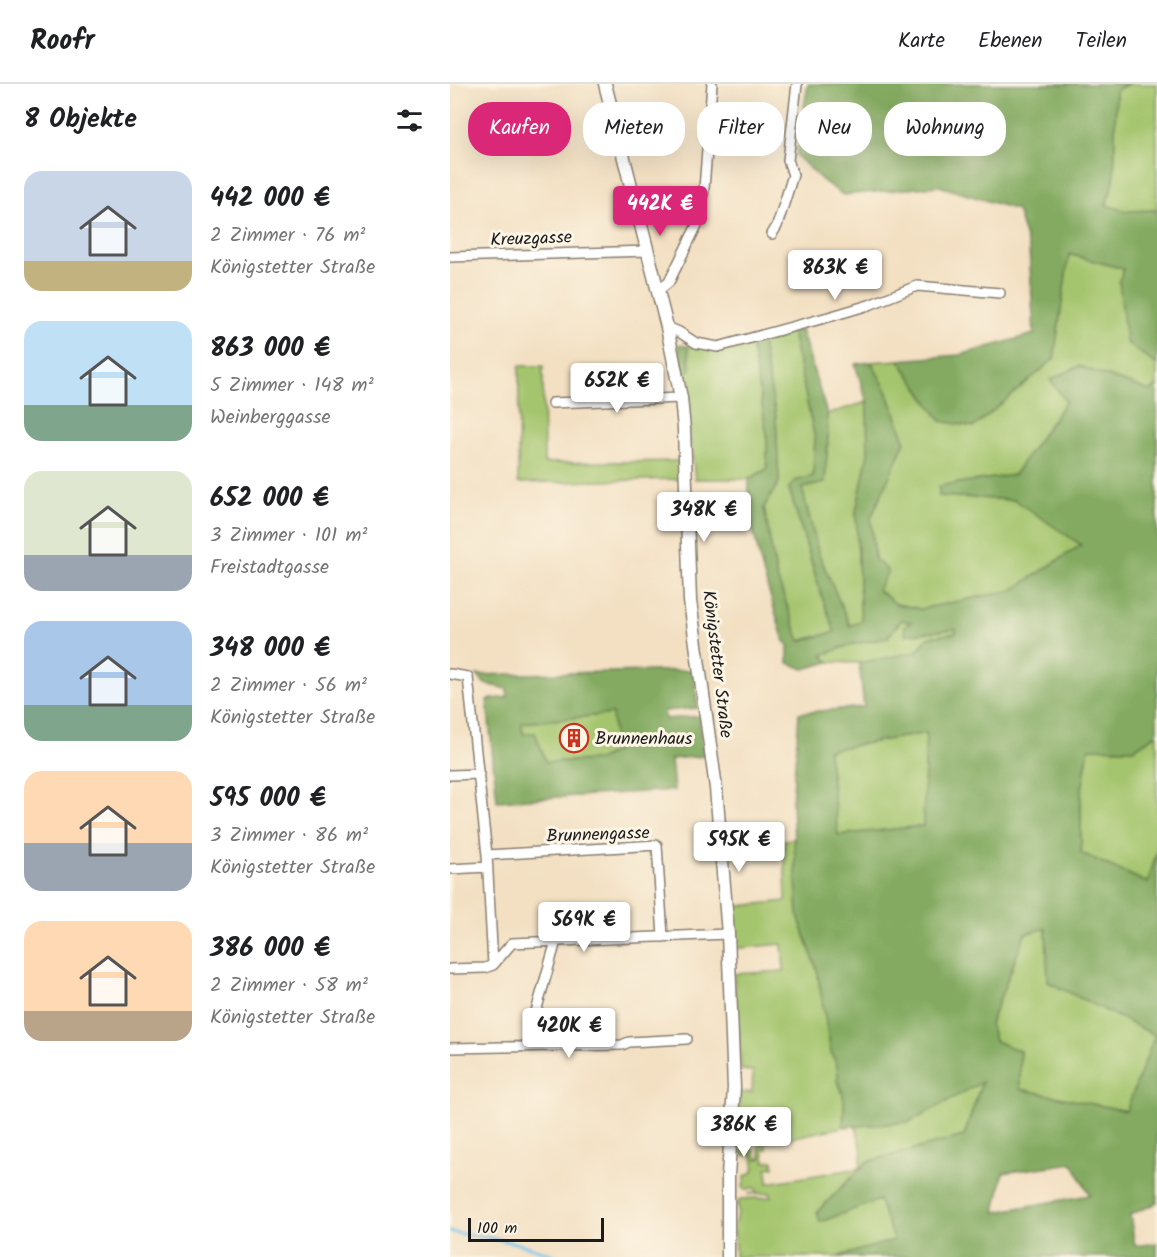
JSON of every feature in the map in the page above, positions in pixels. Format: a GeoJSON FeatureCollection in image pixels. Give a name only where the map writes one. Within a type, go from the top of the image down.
{"type":"FeatureCollection","features":[{"type":"Feature","properties":{"kind":"main road","name":"Königstetter Straße"},"geometry":{"type":"LineString","coordinates":[[605,84],[667,327],[681,398],[687,456],[690,601],[715,778],[728,934],[734,1088],[728,1175],[728,1257]]}},
{"type":"Feature","properties":{"kind":"street"},"geometry":{"type":"LineString","coordinates":[[658,291],[669,282],[699,221],[705,189],[712,84]]}},
{"type":"Feature","properties":{"kind":"street"},"geometry":{"type":"LineString","coordinates":[[772,234],[777,226],[793,175],[788,160],[797,84]]}},
{"type":"Feature","properties":{"kind":"street","name":"Kreuzgasse"},"geometry":{"type":"LineString","coordinates":[[450,256],[648,251]]}},
{"type":"Feature","properties":{"kind":"street"},"geometry":{"type":"LineString","coordinates":[[667,327],[696,343],[718,347],[869,305],[917,286],[1000,293]]}},
{"type":"Feature","properties":{"kind":"street"},"geometry":{"type":"LineString","coordinates":[[552,403],[681,398]]}},
{"type":"Feature","properties":{"kind":"street"},"geometry":{"type":"LineString","coordinates":[[450,674],[468,677],[487,855],[492,965]]}},
{"type":"Feature","properties":{"kind":"street"},"geometry":{"type":"LineString","coordinates":[[450,775],[479,774]]}},
{"type":"Feature","properties":{"kind":"street","name":"Brunnengasse"},"geometry":{"type":"LineString","coordinates":[[487,855],[657,845],[663,936]]}},
{"type":"Feature","properties":{"kind":"street"},"geometry":{"type":"LineString","coordinates":[[450,869],[488,867]]}},
{"type":"Feature","properties":{"kind":"street"},"geometry":{"type":"LineString","coordinates":[[450,969],[485,968],[492,965],[512,943],[728,934]]}},
{"type":"Feature","properties":{"kind":"street"},"geometry":{"type":"LineString","coordinates":[[526,1047],[556,941]]}},
{"type":"Feature","properties":{"kind":"street"},"geometry":{"type":"LineString","coordinates":[[450,1048],[622,1045],[629,1042],[687,1040]]}},
{"type":"Feature","properties":{"kind":"green space"},"geometry":{"type":"Polygon","coordinates":[[[808,84],[1128,84],[1116,90],[1114,180],[1106,205],[1127,211],[1157,210],[1157,365],[1126,342],[1119,280],[1124,269],[1069,254],[1054,359],[974,427],[941,421],[899,360],[960,355],[1034,334],[1029,249],[1017,210],[939,186],[843,195],[823,181],[797,156],[872,156],[872,102],[805,102],[808,84]]]}},
{"type":"Feature","properties":{"kind":"green space"},"geometry":{"type":"Polygon","coordinates":[[[1128,84],[1157,84],[1157,210],[1127,211],[1106,206],[1114,180],[1116,90],[1128,84]]]}},
{"type":"Feature","properties":{"kind":"green space"},"geometry":{"type":"Polygon","coordinates":[[[1068,254],[1124,269],[1126,342],[1157,365],[1157,386],[1151,391],[1079,366],[1051,380],[1066,401],[1014,475],[940,486],[939,496],[1015,500],[1082,545],[1013,590],[921,609],[896,604],[878,590],[871,518],[905,441],[887,391],[871,362],[899,360],[941,421],[1054,359],[1068,254]]]}},
{"type":"Feature","properties":{"kind":"green space"},"geometry":{"type":"Polygon","coordinates":[[[801,330],[827,414],[825,483],[802,488],[818,552],[850,626],[861,621],[856,512],[868,454],[867,402],[855,364],[871,362],[887,391],[905,441],[871,518],[874,558],[888,571],[878,590],[896,604],[921,609],[1013,590],[1081,545],[1015,500],[939,496],[939,486],[1014,475],[1066,401],[1050,380],[1079,366],[1150,391],[1157,386],[1157,734],[1134,749],[1089,748],[1081,795],[1081,853],[1148,883],[1157,850],[1157,1203],[1130,1215],[1135,1246],[1157,1243],[1157,1257],[837,1257],[894,1240],[879,1200],[820,1222],[817,1212],[867,1162],[964,1136],[982,1082],[909,1122],[843,1127],[844,1098],[837,1081],[838,1070],[831,1052],[817,970],[798,915],[792,803],[799,713],[864,707],[859,663],[916,652],[929,637],[956,633],[956,629],[905,635],[905,626],[911,622],[901,620],[887,638],[853,644],[822,655],[829,662],[804,669],[788,663],[788,645],[783,638],[763,572],[748,509],[749,479],[767,469],[767,434],[751,342],[761,339],[776,417],[779,482],[764,507],[776,575],[800,641],[835,632],[789,488],[795,481],[813,476],[815,439],[792,332],[801,330]],[[926,733],[828,750],[838,835],[923,826],[926,733]],[[1046,928],[1025,934],[990,1024],[995,1041],[1020,1051],[1020,1089],[1126,1111],[1155,1035],[1048,982],[1046,928]],[[1072,1163],[1003,1173],[995,1212],[1090,1195],[1072,1163]]]}},
{"type":"Feature","properties":{"kind":"green space"},"geometry":{"type":"Polygon","coordinates":[[[792,332],[815,439],[813,477],[795,481],[789,489],[835,632],[799,641],[776,575],[764,507],[779,482],[776,417],[761,339],[792,332]]]}},
{"type":"Feature","properties":{"kind":"green space"},"geometry":{"type":"Polygon","coordinates":[[[751,342],[767,434],[767,469],[749,479],[695,479],[683,375],[690,370],[688,346],[718,349],[751,342]]]}},
{"type":"Feature","properties":{"kind":"green space"},"geometry":{"type":"Polygon","coordinates":[[[678,345],[688,346],[690,370],[683,375],[678,345]]]}},
{"type":"Feature","properties":{"kind":"green space"},"geometry":{"type":"Polygon","coordinates":[[[519,366],[543,366],[544,463],[681,461],[681,479],[518,483],[519,366]]]}},
{"type":"Feature","properties":{"kind":"green space"},"geometry":{"type":"Polygon","coordinates":[[[867,402],[868,454],[856,512],[861,622],[850,626],[818,552],[802,488],[825,483],[827,414],[867,402]]]}},
{"type":"Feature","properties":{"kind":"green space"},"geometry":{"type":"Polygon","coordinates":[[[901,620],[939,630],[956,628],[956,633],[924,642],[916,652],[859,663],[829,662],[822,655],[853,644],[887,638],[901,620]]]}},
{"type":"Feature","properties":{"kind":"green space"},"geometry":{"type":"Polygon","coordinates":[[[693,670],[698,708],[664,711],[665,719],[699,716],[704,756],[671,759],[674,790],[497,801],[487,700],[508,697],[507,689],[485,684],[477,675],[693,670]],[[612,714],[522,723],[523,734],[535,733],[546,762],[598,760],[615,752],[612,714]]]}},
{"type":"Feature","properties":{"kind":"green space"},"geometry":{"type":"Polygon","coordinates":[[[613,714],[615,752],[598,760],[546,762],[535,733],[523,734],[522,723],[613,714]]]}},
{"type":"Feature","properties":{"kind":"green space"},"geometry":{"type":"Polygon","coordinates":[[[926,733],[923,826],[838,835],[828,750],[926,733]]]}},
{"type":"Feature","properties":{"kind":"green space"},"geometry":{"type":"Polygon","coordinates":[[[1157,734],[1157,850],[1148,883],[1081,853],[1081,795],[1089,748],[1134,749],[1157,734]]]}},
{"type":"Feature","properties":{"kind":"green space"},"geometry":{"type":"Polygon","coordinates":[[[794,839],[798,915],[817,970],[831,1052],[838,1070],[837,1081],[844,1098],[843,1127],[766,1143],[767,1149],[763,1150],[765,1162],[773,1161],[774,1167],[767,1168],[768,1183],[860,1168],[862,1152],[856,1126],[909,1122],[982,1081],[964,1136],[867,1162],[817,1212],[820,1222],[879,1199],[895,1240],[837,1257],[735,1257],[734,1225],[738,1213],[738,1201],[772,1197],[770,1193],[748,1194],[757,1193],[756,1188],[745,1189],[743,1187],[745,1176],[753,1172],[754,1162],[752,1155],[743,1155],[741,1150],[754,1150],[757,1159],[761,1158],[759,1147],[763,1142],[762,1140],[739,1142],[739,1138],[752,1127],[748,1119],[738,1128],[740,1093],[752,1092],[753,1071],[741,1070],[734,974],[784,971],[782,944],[732,949],[730,907],[786,901],[784,840],[794,839]]]}},
{"type":"Feature","properties":{"kind":"green space"},"geometry":{"type":"Polygon","coordinates":[[[1046,928],[1048,982],[1155,1035],[1127,1111],[1020,1089],[1020,1051],[995,1041],[990,1024],[1025,934],[1046,928]]]}},
{"type":"Feature","properties":{"kind":"waterway"},"geometry":{"type":"LineString","coordinates":[[450,1232],[518,1244],[558,1257]]}},
{"type":"Feature","properties":{"kind":"place","name":"Brunnenhaus"},"geometry":{"type":"Point","coordinates":[574,738]}}]}
